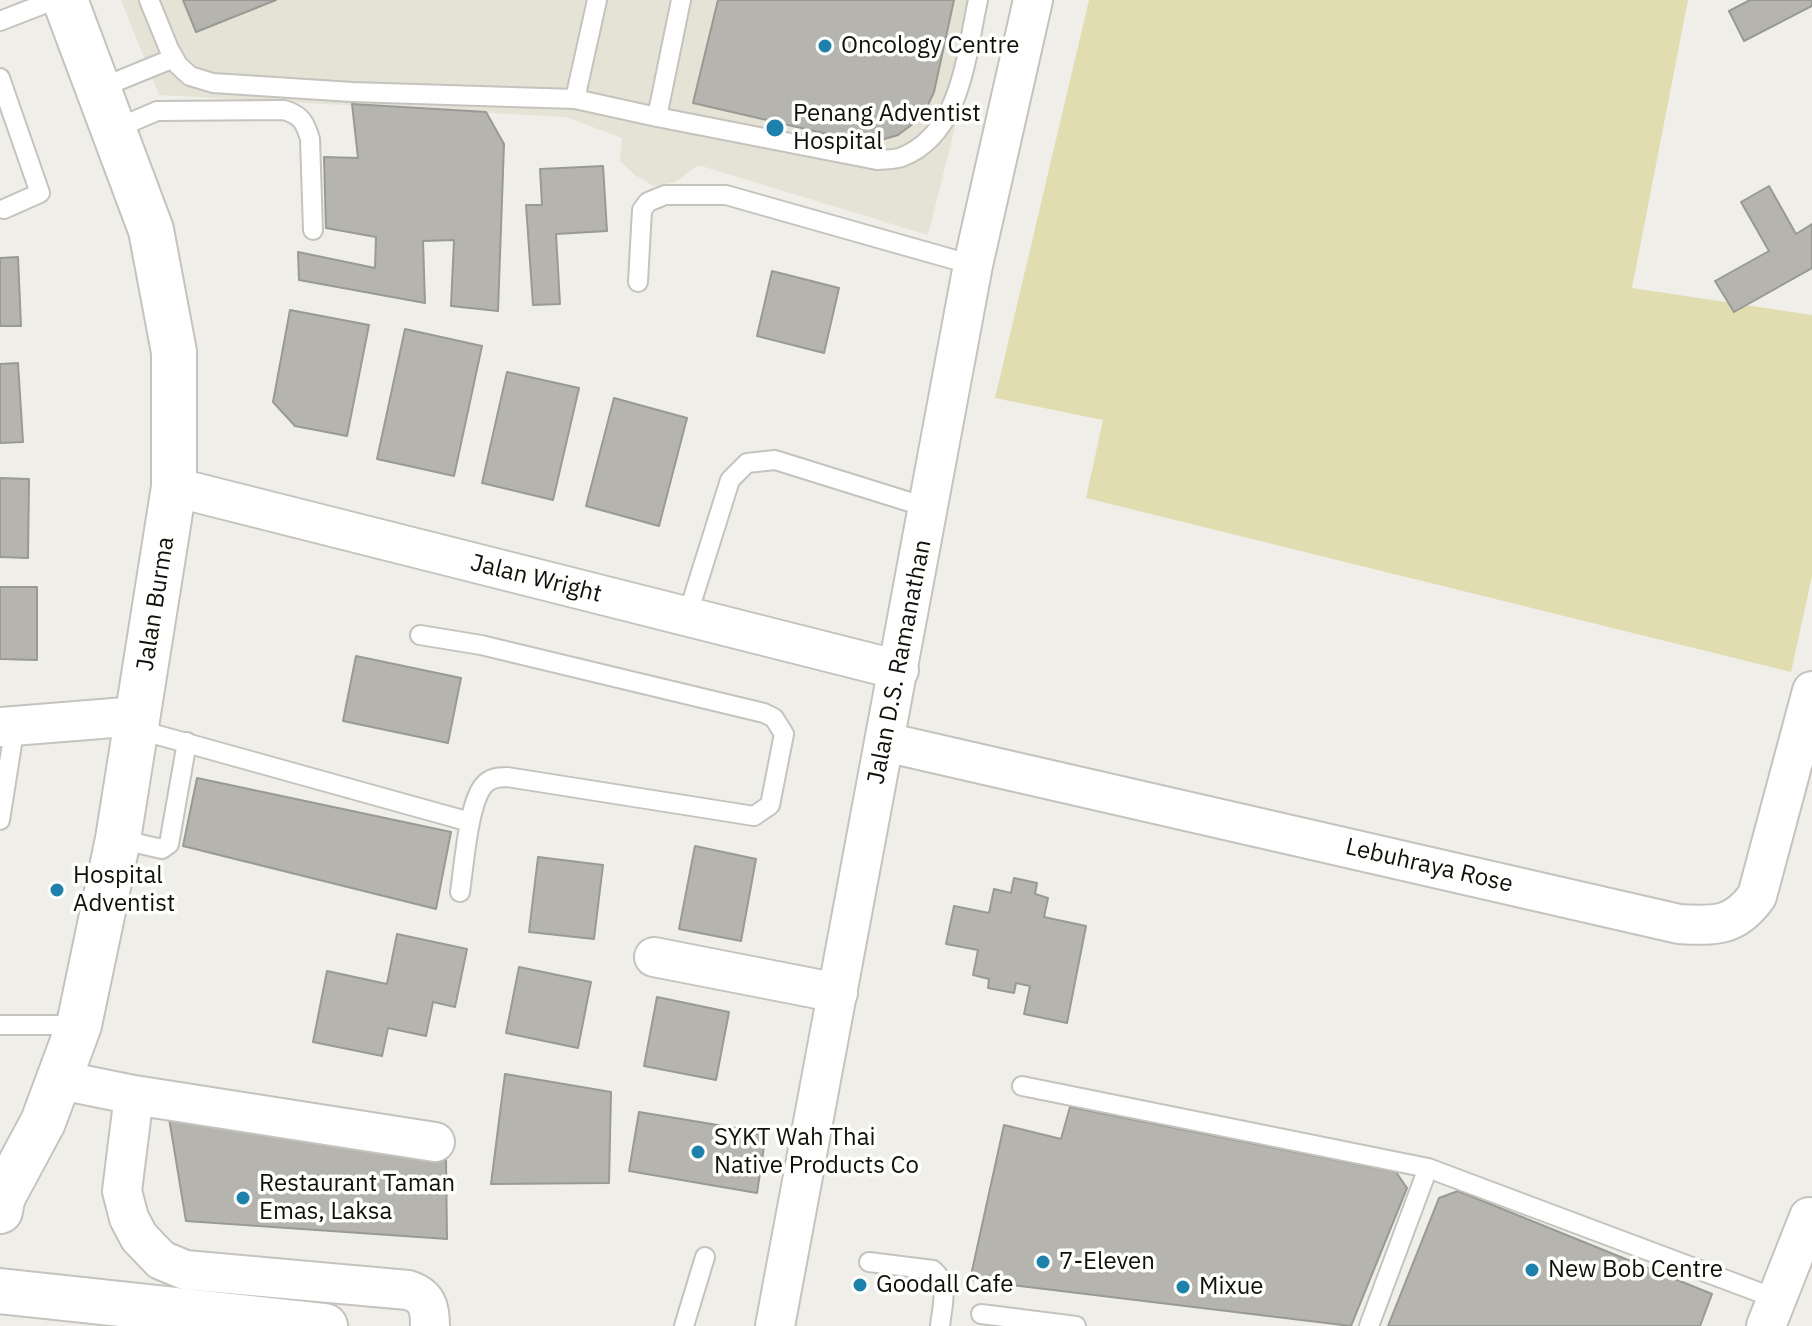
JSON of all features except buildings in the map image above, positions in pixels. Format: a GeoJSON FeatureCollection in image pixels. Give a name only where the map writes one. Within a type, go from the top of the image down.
{"type":"FeatureCollection","features":[{"type":"Feature","properties":{"kind":"main road","name":"Jalan Burma"},"geometry":{"type":"LineString","coordinates":[[1,1204],[43,1122],[79,1025],[118,839],[174,487],[174,352],[151,230],[65,0]]}},
{"type":"Feature","properties":{"kind":"main road"},"geometry":{"type":"LineString","coordinates":[[0,1292],[19,1326]]}},
{"type":"Feature","properties":{"kind":"main road"},"geometry":{"type":"LineString","coordinates":[[0,1292],[325,1326]]}},
{"type":"Feature","properties":{"kind":"street","name":"Jalan D.S. Ramanathan"},"geometry":{"type":"LineString","coordinates":[[775,1326],[973,265],[1033,0]]}},
{"type":"Feature","properties":{"kind":"street","name":"Jalan Wright"},"geometry":{"type":"LineString","coordinates":[[174,487],[899,670]]}},
{"type":"Feature","properties":{"kind":"street","name":"Lebuhraya Rose"},"geometry":{"type":"LineString","coordinates":[[885,742],[1679,924],[1706,926],[1729,921],[1745,912],[1757,896],[1812,691]]}},
{"type":"Feature","properties":{"kind":"street"},"geometry":{"type":"LineString","coordinates":[[8,726],[137,722]]}},
{"type":"Feature","properties":{"kind":"street"},"geometry":{"type":"LineString","coordinates":[[654,957],[838,993]]}},
{"type":"Feature","properties":{"kind":"street"},"geometry":{"type":"LineString","coordinates":[[60,1080],[134,1095],[435,1142]]}},
{"type":"Feature","properties":{"kind":"street"},"geometry":{"type":"LineString","coordinates":[[134,1095],[122,1191],[129,1218],[139,1237],[161,1260],[185,1270],[408,1290],[424,1299],[430,1308],[430,1326]]}},
{"type":"Feature","properties":{"kind":"street"},"geometry":{"type":"LineString","coordinates":[[1771,1312],[1811,1213]]}},
{"type":"Feature","properties":{"kind":"lane"},"geometry":{"type":"LineString","coordinates":[[0,21],[54,0]]}},
{"type":"Feature","properties":{"kind":"lane"},"geometry":{"type":"LineString","coordinates":[[149,0],[174,58],[190,76],[213,83],[352,92],[575,99],[877,160],[901,157],[931,136],[954,105],[978,0]]}},
{"type":"Feature","properties":{"kind":"lane"},"geometry":{"type":"LineString","coordinates":[[575,99],[597,0]]}},
{"type":"Feature","properties":{"kind":"lane"},"geometry":{"type":"LineString","coordinates":[[657,117],[681,0]]}},
{"type":"Feature","properties":{"kind":"lane"},"geometry":{"type":"LineString","coordinates":[[98,89],[174,58]]}},
{"type":"Feature","properties":{"kind":"lane"},"geometry":{"type":"LineString","coordinates":[[0,78],[40,193],[4,209]]}},
{"type":"Feature","properties":{"kind":"lane"},"geometry":{"type":"LineString","coordinates":[[113,130],[157,111],[284,110],[298,114],[306,125],[310,139],[313,230]]}},
{"type":"Feature","properties":{"kind":"lane"},"geometry":{"type":"LineString","coordinates":[[638,282],[642,210],[648,202],[665,195],[726,195],[973,265]]}},
{"type":"Feature","properties":{"kind":"lane"},"geometry":{"type":"LineString","coordinates":[[687,617],[730,480],[747,463],[775,460],[929,508]]}},
{"type":"Feature","properties":{"kind":"lane"},"geometry":{"type":"LineString","coordinates":[[420,635],[481,645],[764,713],[774,718],[784,734],[770,805],[754,816],[497,777],[482,787],[470,822],[460,892]]}},
{"type":"Feature","properties":{"kind":"lane"},"geometry":{"type":"LineString","coordinates":[[137,722],[187,742],[470,822]]}},
{"type":"Feature","properties":{"kind":"lane"},"geometry":{"type":"LineString","coordinates":[[0,820],[8,726]]}},
{"type":"Feature","properties":{"kind":"lane"},"geometry":{"type":"LineString","coordinates":[[118,839],[162,849],[169,844],[187,742]]}},
{"type":"Feature","properties":{"kind":"lane"},"geometry":{"type":"LineString","coordinates":[[0,1025],[79,1025]]}},
{"type":"Feature","properties":{"kind":"lane"},"geometry":{"type":"LineString","coordinates":[[1022,1086],[1428,1168],[1771,1312]]}},
{"type":"Feature","properties":{"kind":"lane"},"geometry":{"type":"LineString","coordinates":[[1369,1326],[1428,1168]]}},
{"type":"Feature","properties":{"kind":"lane"},"geometry":{"type":"LineString","coordinates":[[684,1326],[705,1257]]}},
{"type":"Feature","properties":{"kind":"lane"},"geometry":{"type":"LineString","coordinates":[[869,1262],[933,1270],[941,1276],[944,1287],[940,1326]]}},
{"type":"Feature","properties":{"kind":"lane"},"geometry":{"type":"LineString","coordinates":[[981,1314],[1078,1326]]}},
{"type":"Feature","properties":{"kind":"shaded area","name":"Penang Adventist Hospital"},"geometry":{"type":"Polygon","coordinates":[[[121,0],[987,0],[928,235],[698,165],[675,182],[653,186],[620,161],[622,138],[566,117],[159,95],[121,0]]]}},
{"type":"Feature","properties":{"kind":"shaded area"},"geometry":{"type":"Polygon","coordinates":[[[1089,0],[1688,0],[1632,288],[1812,315],[1812,576],[1791,672],[1086,498],[1103,420],[995,398],[1089,0]]]}},
{"type":"Feature","properties":{"kind":"place","name":"Oncology Centre"},"geometry":{"type":"Point","coordinates":[825,46]}},
{"type":"Feature","properties":{"kind":"place","name":"Penang Adventist Hospital"},"geometry":{"type":"Point","coordinates":[775,128]}},
{"type":"Feature","properties":{"kind":"place","name":"Hospital Adventist"},"geometry":{"type":"Point","coordinates":[57,890]}},
{"type":"Feature","properties":{"kind":"place","name":"SYKT Wah Thai Native Products Co"},"geometry":{"type":"Point","coordinates":[698,1152]}},
{"type":"Feature","properties":{"kind":"place","name":"Restaurant Taman Emas, Laksa"},"geometry":{"type":"Point","coordinates":[243,1198]}},
{"type":"Feature","properties":{"kind":"place","name":"7-Eleven"},"geometry":{"type":"Point","coordinates":[1043,1262]}},
{"type":"Feature","properties":{"kind":"place","name":"New Bob Centre"},"geometry":{"type":"Point","coordinates":[1532,1270]}},
{"type":"Feature","properties":{"kind":"place","name":"Goodall Cafe"},"geometry":{"type":"Point","coordinates":[860,1285]}},
{"type":"Feature","properties":{"kind":"place","name":"Mixue"},"geometry":{"type":"Point","coordinates":[1183,1287]}}]}
